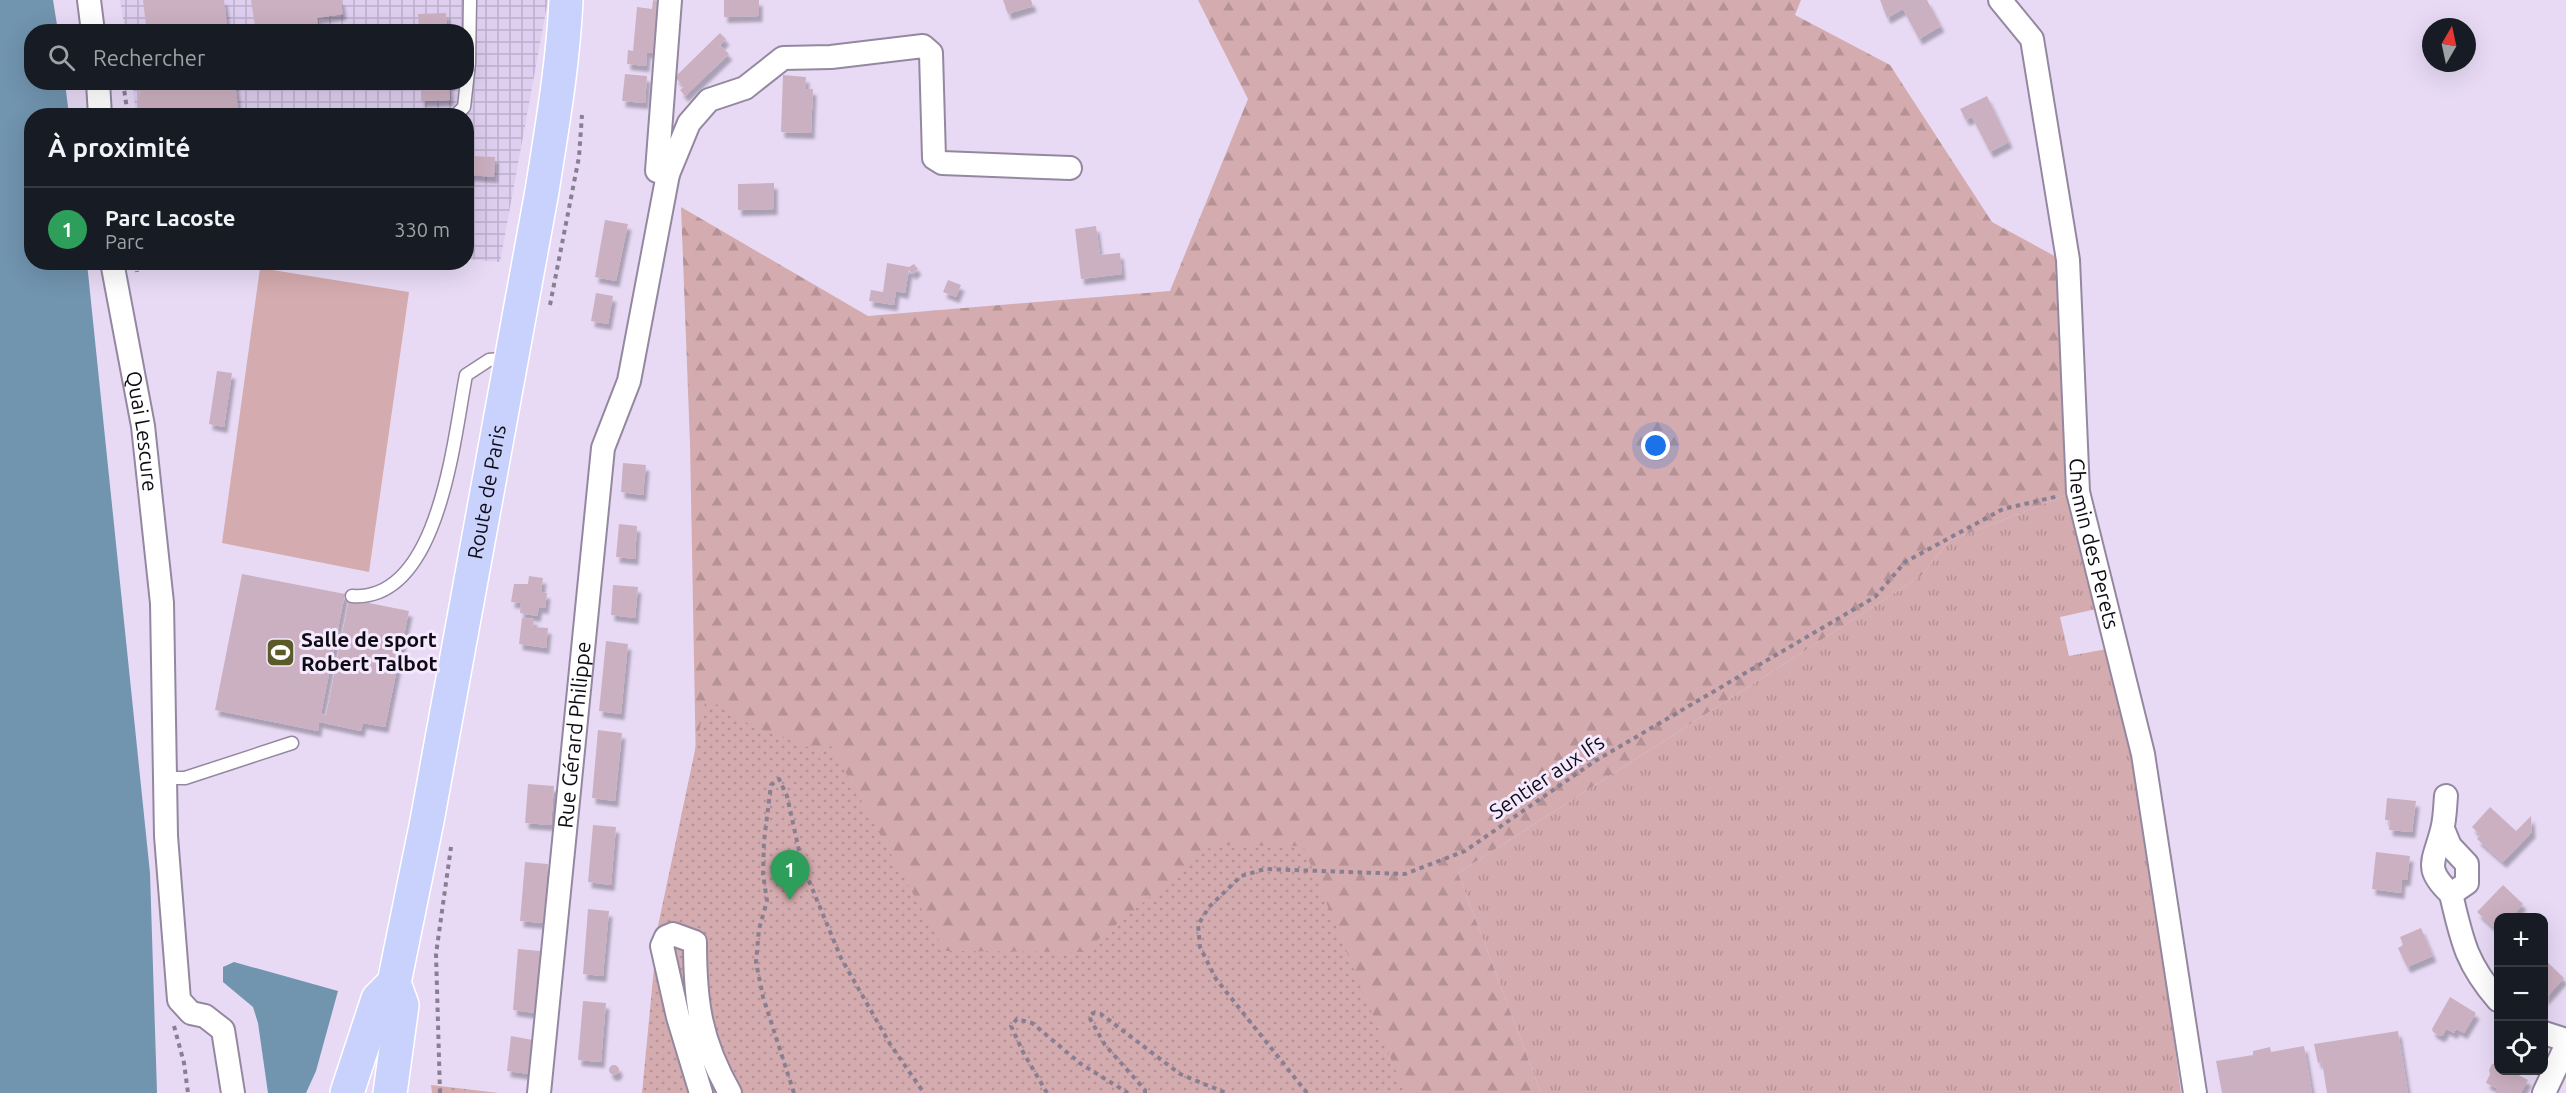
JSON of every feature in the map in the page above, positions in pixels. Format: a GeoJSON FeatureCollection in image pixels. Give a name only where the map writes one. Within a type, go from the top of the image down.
{"type":"FeatureCollection","features":[{"type":"Feature","properties":{"kind":"main road","name":"Route de Paris"},"geometry":{"type":"LineString","coordinates":[[390,1093],[402,1005],[394,983],[427,821],[557,102],[564,46],[566,0]]}},
{"type":"Feature","properties":{"kind":"main road","name":"Route de Paris"},"geometry":{"type":"LineString","coordinates":[[346,1093],[378,999],[394,983]]}},
{"type":"Feature","properties":{"kind":"street"},"geometry":{"type":"LineString","coordinates":[[89,0],[92,24]]}},
{"type":"Feature","properties":{"kind":"street"},"geometry":{"type":"LineString","coordinates":[[668,174],[657,171],[670,0]]}},
{"type":"Feature","properties":{"kind":"street","name":"Chemin des Perets"},"geometry":{"type":"LineString","coordinates":[[2000,0],[2032,39],[2068,260],[2078,492],[2143,754],[2195,1093]]}},
{"type":"Feature","properties":{"kind":"street","name":"Rue Gérard Philippe"},"geometry":{"type":"LineString","coordinates":[[539,1093],[603,448],[629,381],[668,174],[689,123],[709,100],[745,88],[783,58],[831,57],[923,46],[931,52],[934,158],[942,163],[1070,168]]}},
{"type":"Feature","properties":{"kind":"street"},"geometry":{"type":"LineString","coordinates":[[98,90],[100,108]]}},
{"type":"Feature","properties":{"kind":"street","name":"Quai Lescure"},"geometry":{"type":"LineString","coordinates":[[114,270],[143,426],[162,603],[166,836],[176,1010]]}},
{"type":"Feature","properties":{"kind":"street"},"geometry":{"type":"LineString","coordinates":[[2446,796],[2443,829],[2432,858],[2436,880],[2451,894],[2462,942],[2478,976],[2494,994]]}},
{"type":"Feature","properties":{"kind":"street"},"geometry":{"type":"LineString","coordinates":[[2443,829],[2450,846],[2467,864],[2467,883],[2451,894]]}},
{"type":"Feature","properties":{"kind":"street"},"geometry":{"type":"LineString","coordinates":[[701,1093],[678,1017],[662,946],[666,937],[673,934],[695,942],[695,985],[702,1029],[730,1093]]}},
{"type":"Feature","properties":{"kind":"street"},"geometry":{"type":"LineString","coordinates":[[176,1010],[205,1016],[223,1030],[233,1093]]}},
{"type":"Feature","properties":{"kind":"street"},"geometry":{"type":"LineString","coordinates":[[2548,1034],[2566,1040]]}},
{"type":"Feature","properties":{"kind":"street"},"geometry":{"type":"LineString","coordinates":[[2544,1093],[2566,1046]]}},
{"type":"Feature","properties":{"kind":"lane"},"geometry":{"type":"LineString","coordinates":[[470,0],[470,24]]}},
{"type":"Feature","properties":{"kind":"lane"},"geometry":{"type":"LineString","coordinates":[[463,108],[466,90]]}},
{"type":"Feature","properties":{"kind":"lane"},"geometry":{"type":"LineString","coordinates":[[352,596],[363,596],[386,590],[404,574],[416,557],[429,534],[443,494],[466,375],[489,360],[511,357]]}},
{"type":"Feature","properties":{"kind":"lane"},"geometry":{"type":"LineString","coordinates":[[165,778],[185,778],[292,743]]}},
{"type":"Feature","properties":{"kind":"path"},"geometry":{"type":"LineString","coordinates":[[124,90],[127,108]]}},
{"type":"Feature","properties":{"kind":"path"},"geometry":{"type":"LineString","coordinates":[[549,308],[579,157],[583,111]]}},
{"type":"Feature","properties":{"kind":"path","name":"Sentier aux Ifs"},"geometry":{"type":"LineString","coordinates":[[1307,1093],[1216,979],[1200,947],[1198,925],[1209,907],[1241,876],[1265,869],[1405,874],[1466,851],[1595,760],[1875,597],[1905,562],[2002,509],[2078,492]]}},
{"type":"Feature","properties":{"kind":"path"},"geometry":{"type":"LineString","coordinates":[[794,1093],[764,997],[756,962],[759,929],[767,901],[763,874],[766,816],[771,785],[779,779],[786,796],[802,864],[841,958],[890,1044],[924,1093]]}},
{"type":"Feature","properties":{"kind":"path"},"geometry":{"type":"LineString","coordinates":[[440,1093],[436,954],[452,837]]}},
{"type":"Feature","properties":{"kind":"path"},"geometry":{"type":"LineString","coordinates":[[176,1010],[188,1093]]}},
{"type":"Feature","properties":{"kind":"path"},"geometry":{"type":"LineString","coordinates":[[1145,1093],[1145,1090],[1105,1045],[1089,1017],[1093,1013],[1101,1014],[1180,1074],[1226,1093]]}},
{"type":"Feature","properties":{"kind":"path"},"geometry":{"type":"LineString","coordinates":[[1047,1093],[1011,1026],[1017,1019],[1032,1023],[1080,1064],[1128,1093]]}},
{"type":"Feature","properties":{"kind":"shaded area"},"geometry":{"type":"Polygon","coordinates":[[[120,0],[548,0],[500,262],[474,260],[474,108],[135,108],[133,90],[474,90],[474,24],[124,24],[120,0]]]}},
{"type":"Feature","properties":{"kind":"green space"},"geometry":{"type":"Polygon","coordinates":[[[1198,0],[1801,0],[1795,15],[1890,65],[1992,222],[2071,265],[2079,490],[1949,541],[1921,576],[1458,873],[1541,1093],[702,1093],[690,443],[681,207],[868,316],[1170,291],[1248,99],[1198,0]]]}},
{"type":"Feature","properties":{"kind":"green space"},"geometry":{"type":"Polygon","coordinates":[[[260,270],[272,270],[409,292],[369,572],[222,543],[260,270]]]}},
{"type":"Feature","properties":{"kind":"green space"},"geometry":{"type":"Polygon","coordinates":[[[2079,490],[2101,608],[2060,617],[2069,656],[2112,648],[2138,766],[2181,1093],[1541,1093],[1458,873],[1921,576],[1949,541],[2079,490]]]}},
{"type":"Feature","properties":{"kind":"green space"},"geometry":{"type":"Polygon","coordinates":[[[706,698],[754,727],[821,752],[815,766],[828,741],[945,951],[1083,952],[1213,845],[1303,846],[1405,1093],[642,1093],[658,926],[706,698]]]}},
{"type":"Feature","properties":{"kind":"green space"},"geometry":{"type":"Polygon","coordinates":[[[431,1085],[499,1093],[432,1093],[431,1085]]]}},
{"type":"Feature","properties":{"kind":"water"},"geometry":{"type":"Polygon","coordinates":[[[0,0],[53,0],[57,24],[24,24],[24,90],[66,90],[68,108],[24,108],[24,270],[88,270],[150,873],[157,1093],[0,1093],[0,0]]]}},
{"type":"Feature","properties":{"kind":"water"},"geometry":{"type":"Polygon","coordinates":[[[234,962],[338,991],[316,1071],[306,1093],[268,1093],[258,1023],[253,1007],[223,982],[223,967],[234,962]]]}},
{"type":"Feature","properties":{"kind":"building"},"geometry":{"type":"Polygon","coordinates":[[[143,0],[224,0],[227,24],[146,24],[143,0]]]}},
{"type":"Feature","properties":{"kind":"building"},"geometry":{"type":"Polygon","coordinates":[[[251,0],[341,0],[343,14],[317,18],[318,24],[255,24],[251,0]]]}},
{"type":"Feature","properties":{"kind":"building"},"geometry":{"type":"Polygon","coordinates":[[[653,0],[661,1],[658,54],[647,52],[646,66],[627,64],[628,50],[633,51],[637,7],[652,9],[653,0]]]}},
{"type":"Feature","properties":{"kind":"building"},"geometry":{"type":"Polygon","coordinates":[[[724,0],[759,0],[759,16],[724,17],[724,0]]]}},
{"type":"Feature","properties":{"kind":"building"},"geometry":{"type":"Polygon","coordinates":[[[1003,0],[1031,0],[1033,6],[1008,14],[1003,0]]]}},
{"type":"Feature","properties":{"kind":"building"},"geometry":{"type":"Polygon","coordinates":[[[1880,0],[1927,0],[1941,26],[1919,39],[1903,9],[1887,18],[1880,0]]]}},
{"type":"Feature","properties":{"kind":"building"},"geometry":{"type":"Polygon","coordinates":[[[446,13],[447,24],[419,24],[418,14],[446,13]]]}},
{"type":"Feature","properties":{"kind":"building"},"geometry":{"type":"Polygon","coordinates":[[[720,33],[726,39],[720,45],[729,54],[685,96],[680,90],[684,87],[675,77],[720,33]]]}},
{"type":"Feature","properties":{"kind":"building"},"geometry":{"type":"Polygon","coordinates":[[[625,74],[647,76],[645,103],[622,101],[625,74]]]}},
{"type":"Feature","properties":{"kind":"building"},"geometry":{"type":"Polygon","coordinates":[[[783,75],[806,77],[805,89],[813,89],[811,133],[781,132],[783,75]]]}},
{"type":"Feature","properties":{"kind":"building"},"geometry":{"type":"Polygon","coordinates":[[[140,90],[236,90],[238,108],[138,108],[140,90]]]}},
{"type":"Feature","properties":{"kind":"building"},"geometry":{"type":"Polygon","coordinates":[[[421,90],[449,90],[450,100],[421,101],[421,90]]]}},
{"type":"Feature","properties":{"kind":"building"},"geometry":{"type":"Polygon","coordinates":[[[1987,96],[2009,142],[1990,152],[1972,117],[1966,120],[1960,109],[1987,96]]]}},
{"type":"Feature","properties":{"kind":"building"},"geometry":{"type":"Polygon","coordinates":[[[474,156],[495,157],[494,177],[474,175],[474,156]]]}},
{"type":"Feature","properties":{"kind":"building"},"geometry":{"type":"Polygon","coordinates":[[[774,183],[774,209],[738,210],[738,184],[774,183]]]}},
{"type":"Feature","properties":{"kind":"building"},"geometry":{"type":"Polygon","coordinates":[[[605,220],[628,224],[616,281],[595,277],[605,220]]]}},
{"type":"Feature","properties":{"kind":"building"},"geometry":{"type":"Polygon","coordinates":[[[1096,226],[1100,255],[1120,253],[1122,274],[1081,279],[1075,229],[1096,226]]]}},
{"type":"Feature","properties":{"kind":"building"},"geometry":{"type":"Polygon","coordinates":[[[887,263],[909,267],[914,264],[918,269],[912,274],[909,270],[905,293],[896,291],[894,305],[869,301],[871,290],[883,292],[887,263]]]}},
{"type":"Feature","properties":{"kind":"building"},"geometry":{"type":"Polygon","coordinates":[[[948,280],[961,285],[956,297],[943,292],[948,280]]]}},
{"type":"Feature","properties":{"kind":"building"},"geometry":{"type":"Polygon","coordinates":[[[596,293],[613,296],[608,324],[591,321],[596,293]]]}},
{"type":"Feature","properties":{"kind":"building"},"geometry":{"type":"Polygon","coordinates":[[[217,371],[232,373],[224,427],[209,424],[217,371]]]}},
{"type":"Feature","properties":{"kind":"building"},"geometry":{"type":"Polygon","coordinates":[[[623,463],[646,465],[643,495],[621,492],[623,463]]]}},
{"type":"Feature","properties":{"kind":"building"},"geometry":{"type":"Polygon","coordinates":[[[619,524],[637,526],[635,559],[616,557],[619,524]]]}},
{"type":"Feature","properties":{"kind":"building","name":"Salle de sport Robert Talbot"},"geometry":{"type":"Polygon","coordinates":[[[242,574],[345,594],[321,714],[326,715],[349,599],[409,611],[385,727],[363,723],[361,731],[319,722],[318,731],[215,710],[242,574]]]}},
{"type":"Feature","properties":{"kind":"building"},"geometry":{"type":"Polygon","coordinates":[[[529,576],[543,578],[541,592],[547,593],[545,608],[539,607],[537,616],[520,613],[521,603],[511,602],[514,584],[528,584],[529,576]]]}},
{"type":"Feature","properties":{"kind":"building"},"geometry":{"type":"Polygon","coordinates":[[[613,585],[638,587],[635,618],[611,615],[613,585]]]}},
{"type":"Feature","properties":{"kind":"building"},"geometry":{"type":"Polygon","coordinates":[[[522,618],[534,619],[533,627],[548,628],[546,648],[519,644],[522,618]]]}},
{"type":"Feature","properties":{"kind":"building"},"geometry":{"type":"Polygon","coordinates":[[[606,641],[628,644],[621,714],[599,711],[606,641]]]}},
{"type":"Feature","properties":{"kind":"building"},"geometry":{"type":"Polygon","coordinates":[[[598,730],[622,733],[615,801],[592,798],[598,730]]]}},
{"type":"Feature","properties":{"kind":"building"},"geometry":{"type":"Polygon","coordinates":[[[528,784],[554,786],[551,825],[525,823],[528,784]]]}},
{"type":"Feature","properties":{"kind":"building"},"geometry":{"type":"Polygon","coordinates":[[[2387,798],[2416,801],[2412,832],[2389,830],[2390,820],[2385,820],[2387,798]]]}},
{"type":"Feature","properties":{"kind":"building"},"geometry":{"type":"Polygon","coordinates":[[[2490,807],[2516,831],[2531,816],[2532,832],[2503,862],[2477,839],[2480,835],[2472,827],[2490,807]]]}},
{"type":"Feature","properties":{"kind":"building"},"geometry":{"type":"Polygon","coordinates":[[[593,825],[616,827],[611,885],[588,882],[593,825]]]}},
{"type":"Feature","properties":{"kind":"building"},"geometry":{"type":"Polygon","coordinates":[[[2376,852],[2410,856],[2407,880],[2402,880],[2401,893],[2372,889],[2376,852]]]}},
{"type":"Feature","properties":{"kind":"building"},"geometry":{"type":"Polygon","coordinates":[[[525,862],[548,864],[543,923],[520,921],[525,862]]]}},
{"type":"Feature","properties":{"kind":"building"},"geometry":{"type":"Polygon","coordinates":[[[2503,885],[2523,904],[2515,913],[2494,913],[2493,927],[2477,912],[2503,885]]]}},
{"type":"Feature","properties":{"kind":"building"},"geometry":{"type":"Polygon","coordinates":[[[588,909],[609,911],[603,976],[583,974],[588,909]]]}},
{"type":"Feature","properties":{"kind":"building"},"geometry":{"type":"Polygon","coordinates":[[[2421,928],[2433,956],[2407,967],[2398,948],[2403,945],[2400,937],[2421,928]]]}},
{"type":"Feature","properties":{"kind":"building"},"geometry":{"type":"Polygon","coordinates":[[[518,949],[540,951],[535,1013],[513,1010],[518,949]]]}},
{"type":"Feature","properties":{"kind":"building"},"geometry":{"type":"Polygon","coordinates":[[[2548,963],[2564,978],[2548,996],[2548,963]]]}},
{"type":"Feature","properties":{"kind":"building"},"geometry":{"type":"Polygon","coordinates":[[[2450,997],[2476,1013],[2464,1033],[2456,1029],[2454,1033],[2446,1029],[2440,1036],[2432,1029],[2450,997]]]}},
{"type":"Feature","properties":{"kind":"building"},"geometry":{"type":"Polygon","coordinates":[[[583,1001],[606,1003],[601,1062],[578,1060],[583,1001]]]}},
{"type":"Feature","properties":{"kind":"building"},"geometry":{"type":"Polygon","coordinates":[[[2398,1031],[2408,1093],[2327,1093],[2322,1062],[2318,1063],[2314,1044],[2398,1031]]]}},
{"type":"Feature","properties":{"kind":"building"},"geometry":{"type":"Polygon","coordinates":[[[511,1036],[533,1040],[529,1074],[507,1071],[511,1036]]]}},
{"type":"Feature","properties":{"kind":"building"},"geometry":{"type":"Polygon","coordinates":[[[2304,1046],[2312,1093],[2222,1093],[2216,1061],[2253,1055],[2253,1051],[2270,1047],[2271,1052],[2304,1046]]]}},
{"type":"Feature","properties":{"kind":"building"},"geometry":{"type":"Polygon","coordinates":[[[2494,1064],[2494,1075],[2519,1075],[2528,1080],[2521,1093],[2495,1093],[2498,1089],[2486,1083],[2494,1064]]]}},
{"type":"Feature","properties":{"kind":"building"},"geometry":{"type":"Polygon","coordinates":[[[614,1065],[619,1070],[614,1075],[609,1070],[614,1065]]]}},
{"type":"Feature","properties":{"kind":"place","name":"Salle de sport Robert Talbot"},"geometry":{"type":"Point","coordinates":[280,652]}},
{"type":"Feature","properties":{"kind":"place","name":"Parc Lacoste"},"geometry":{"type":"Point","coordinates":[790,900]}}]}
